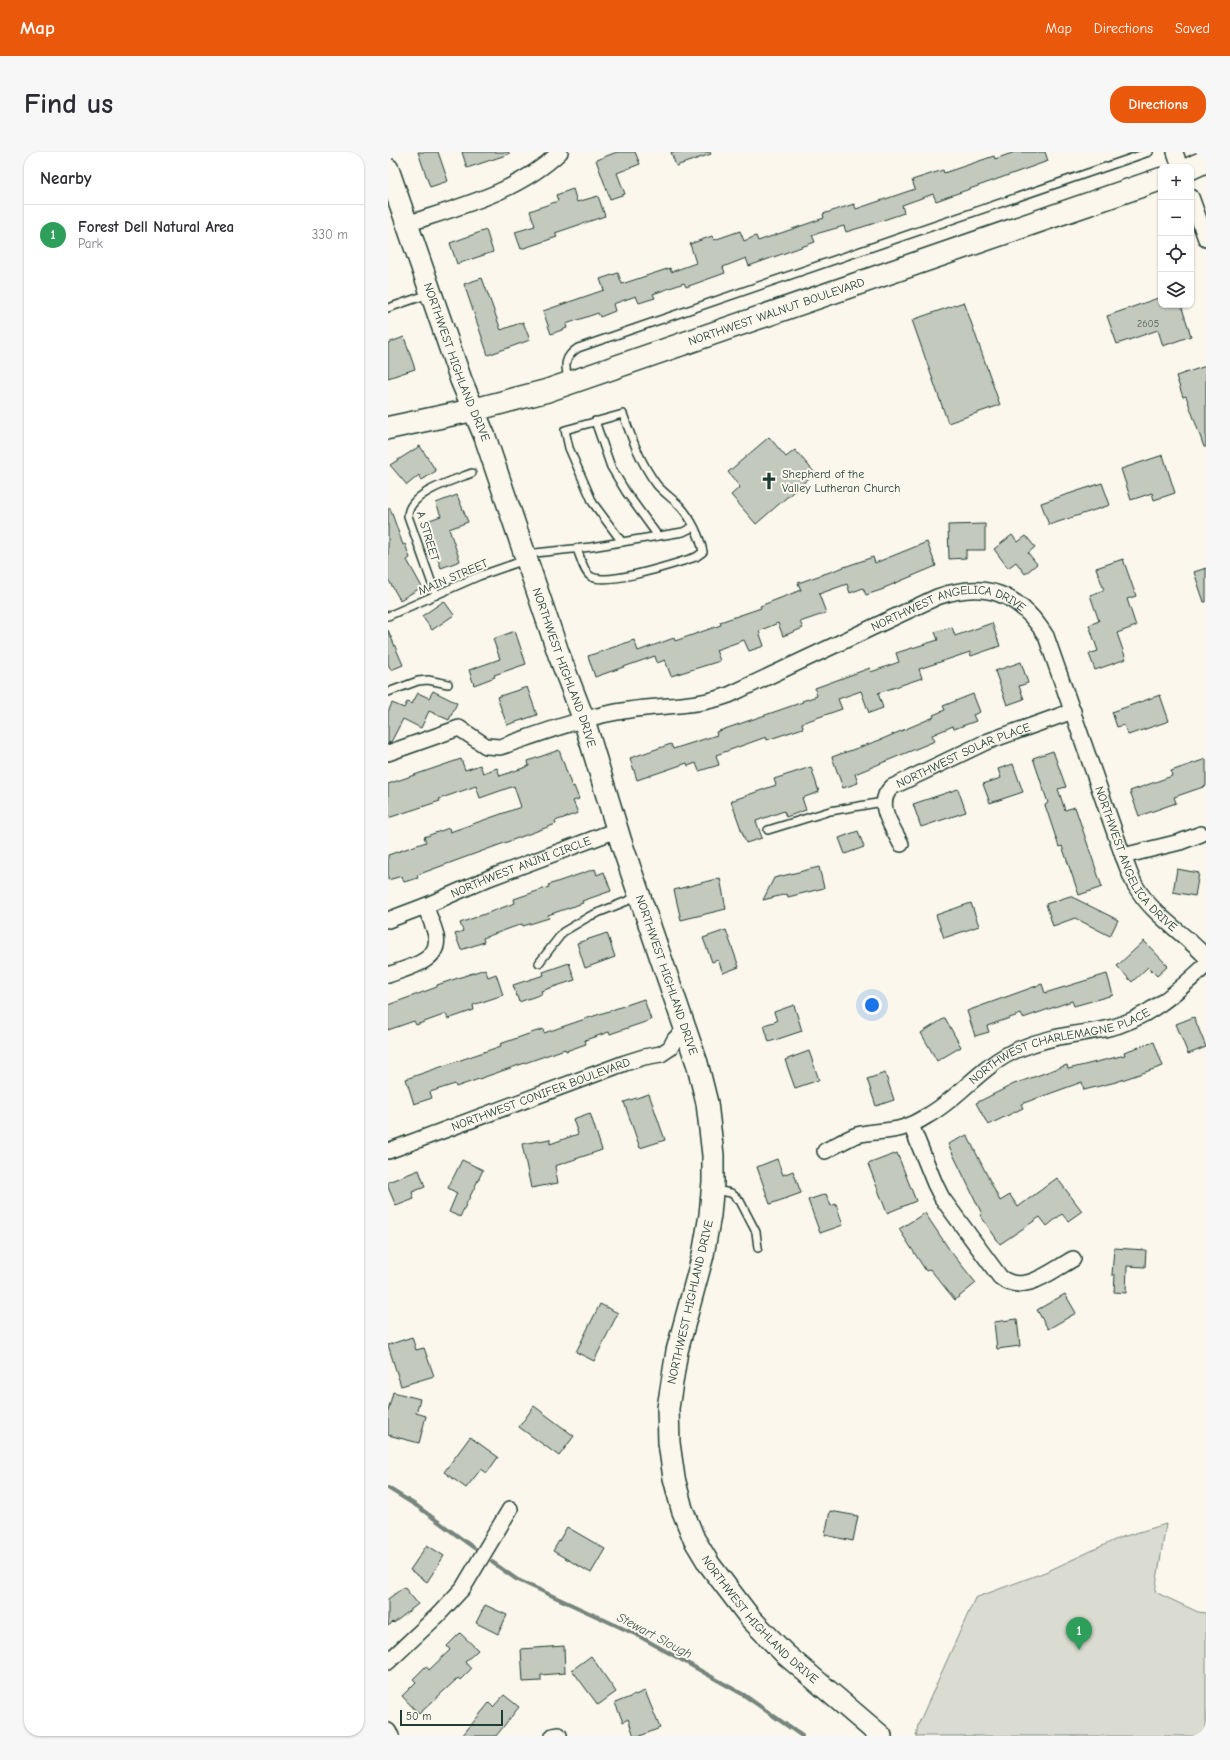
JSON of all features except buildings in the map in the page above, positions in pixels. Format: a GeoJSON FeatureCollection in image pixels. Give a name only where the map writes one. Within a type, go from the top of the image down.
{"type":"FeatureCollection","features":[{"type":"Feature","properties":{"kind":"main road"},"geometry":{"type":"LineString","coordinates":[[1194,167],[1206,161]]}},
{"type":"Feature","properties":{"kind":"main road","name":"NORTHWEST HIGHLAND DRIVE"},"geometry":{"type":"LineString","coordinates":[[388,169],[461,380],[485,437],[559,655],[584,720],[617,830],[697,1063],[707,1103],[713,1155],[710,1215],[703,1255],[677,1351],[668,1408],[669,1443],[674,1478],[682,1509],[694,1539],[709,1564],[731,1595],[751,1619],[786,1654],[881,1736]]}},
{"type":"Feature","properties":{"kind":"main road","name":"NORTHWEST WALNUT BOULEVARD"},"geometry":{"type":"LineString","coordinates":[[388,428],[473,410],[546,391],[1158,180]]}},
{"type":"Feature","properties":{"kind":"street"},"geometry":{"type":"LineString","coordinates":[[407,224],[488,197],[516,184],[537,171],[560,152]]}},
{"type":"Feature","properties":{"kind":"street"},"geometry":{"type":"LineString","coordinates":[[1175,152],[1179,164]]}},
{"type":"Feature","properties":{"kind":"street"},"geometry":{"type":"LineString","coordinates":[[1192,200],[1206,239]]}},
{"type":"Feature","properties":{"kind":"street","name":"NORTHWEST ANGELICA DRIVE"},"geometry":{"type":"LineString","coordinates":[[584,720],[629,710],[698,704],[721,698],[937,597],[949,593],[969,590],[988,591],[1005,596],[1026,609],[1035,619],[1052,648],[1123,856],[1135,885],[1152,907],[1195,945],[1206,957]]}},
{"type":"Feature","properties":{"kind":"street","name":"NORTHWEST SOLAR PLACE"},"geometry":{"type":"LineString","coordinates":[[883,802],[887,792],[892,787],[986,742],[1073,711]]}},
{"type":"Feature","properties":{"kind":"street"},"geometry":{"type":"LineString","coordinates":[[388,753],[459,728],[486,746],[500,747],[584,720]]}},
{"type":"Feature","properties":{"kind":"street"},"geometry":{"type":"LineString","coordinates":[[883,802],[887,816],[901,844]]}},
{"type":"Feature","properties":{"kind":"street","name":"NORTHWEST ANJNI CIRCLE"},"geometry":{"type":"LineString","coordinates":[[388,920],[425,906],[489,878],[617,830]]}},
{"type":"Feature","properties":{"kind":"street"},"geometry":{"type":"LineString","coordinates":[[1123,856],[1180,842],[1201,834]]}},
{"type":"Feature","properties":{"kind":"street"},"geometry":{"type":"LineString","coordinates":[[388,975],[426,960],[436,946],[436,936],[425,906]]}},
{"type":"Feature","properties":{"kind":"street","name":"NORTHWEST CHARLEMAGNE PLACE"},"geometry":{"type":"LineString","coordinates":[[825,1151],[856,1135],[911,1125],[942,1106],[986,1068],[1018,1049],[1045,1039],[1105,1029],[1140,1015],[1157,1006],[1183,986],[1206,965]]}},
{"type":"Feature","properties":{"kind":"street","name":"NORTHWEST CONIFER BOULEVARD"},"geometry":{"type":"LineString","coordinates":[[388,1151],[644,1057],[661,1054],[670,1048],[675,1039],[686,1030]]}},
{"type":"Feature","properties":{"kind":"street"},"geometry":{"type":"LineString","coordinates":[[911,1125],[942,1198],[1000,1277],[1012,1284],[1023,1285],[1032,1282],[1072,1259]]}},
{"type":"Feature","properties":{"kind":"street"},"geometry":{"type":"LineString","coordinates":[[388,1662],[438,1615],[463,1588],[510,1509]]}},
{"type":"Feature","properties":{"kind":"street"},"geometry":{"type":"LineString","coordinates":[[388,1731],[391,1736]]}},
{"type":"Feature","properties":{"kind":"lane"},"geometry":{"type":"LineString","coordinates":[[570,382],[566,370],[566,362],[570,353],[578,348],[1149,152]]}},
{"type":"Feature","properties":{"kind":"lane"},"geometry":{"type":"LineString","coordinates":[[388,308],[431,293]]}},
{"type":"Feature","properties":{"kind":"lane"},"geometry":{"type":"LineString","coordinates":[[577,549],[589,575],[594,579],[616,579],[696,557],[703,552],[700,540],[681,508],[658,487],[646,469],[633,441],[624,414],[566,430],[569,448],[593,503],[622,542]]}},
{"type":"Feature","properties":{"kind":"lane"},"geometry":{"type":"LineString","coordinates":[[595,421],[611,467],[626,492],[658,536]]}},
{"type":"Feature","properties":{"kind":"lane","name":"A STREET"},"geometry":{"type":"LineString","coordinates":[[436,595],[408,516],[408,510],[412,502],[429,491],[472,473]]}},
{"type":"Feature","properties":{"kind":"lane","name":"MAIN STREET"},"geometry":{"type":"LineString","coordinates":[[388,616],[526,556],[683,532],[693,527]]}},
{"type":"Feature","properties":{"kind":"lane"},"geometry":{"type":"LineString","coordinates":[[388,692],[418,681],[428,680],[448,684]]}},
{"type":"Feature","properties":{"kind":"lane"},"geometry":{"type":"LineString","coordinates":[[768,830],[830,811],[883,802]]}},
{"type":"Feature","properties":{"kind":"lane"},"geometry":{"type":"LineString","coordinates":[[539,963],[563,932],[590,916],[639,896]]}},
{"type":"Feature","properties":{"kind":"lane"},"geometry":{"type":"LineString","coordinates":[[712,1190],[731,1193],[740,1201],[756,1232],[758,1248]]}},
{"type":"Feature","properties":{"kind":"shaded area"},"geometry":{"type":"Polygon","coordinates":[[[1166,1524],[1155,1592],[1198,1612],[1206,1613],[1206,1736],[916,1736],[918,1725],[975,1598],[1048,1571],[1119,1538],[1166,1524]]]}},
{"type":"Feature","properties":{"kind":"waterway","name":"Stewart Slough"},"geometry":{"type":"LineString","coordinates":[[388,1488],[417,1506],[474,1548]]}},
{"type":"Feature","properties":{"kind":"waterway","name":"Stewart Slough"},"geometry":{"type":"LineString","coordinates":[[492,1562],[516,1579],[637,1635],[744,1695],[802,1736]]}},
{"type":"Feature","properties":{"kind":"place","name":"Shepherd of the Valley Lutheran Church"},"geometry":{"type":"Point","coordinates":[769,481]}},
{"type":"Feature","properties":{"kind":"place","name":"Forest Dell Natural Area"},"geometry":{"type":"Point","coordinates":[1079,1650]}}]}
